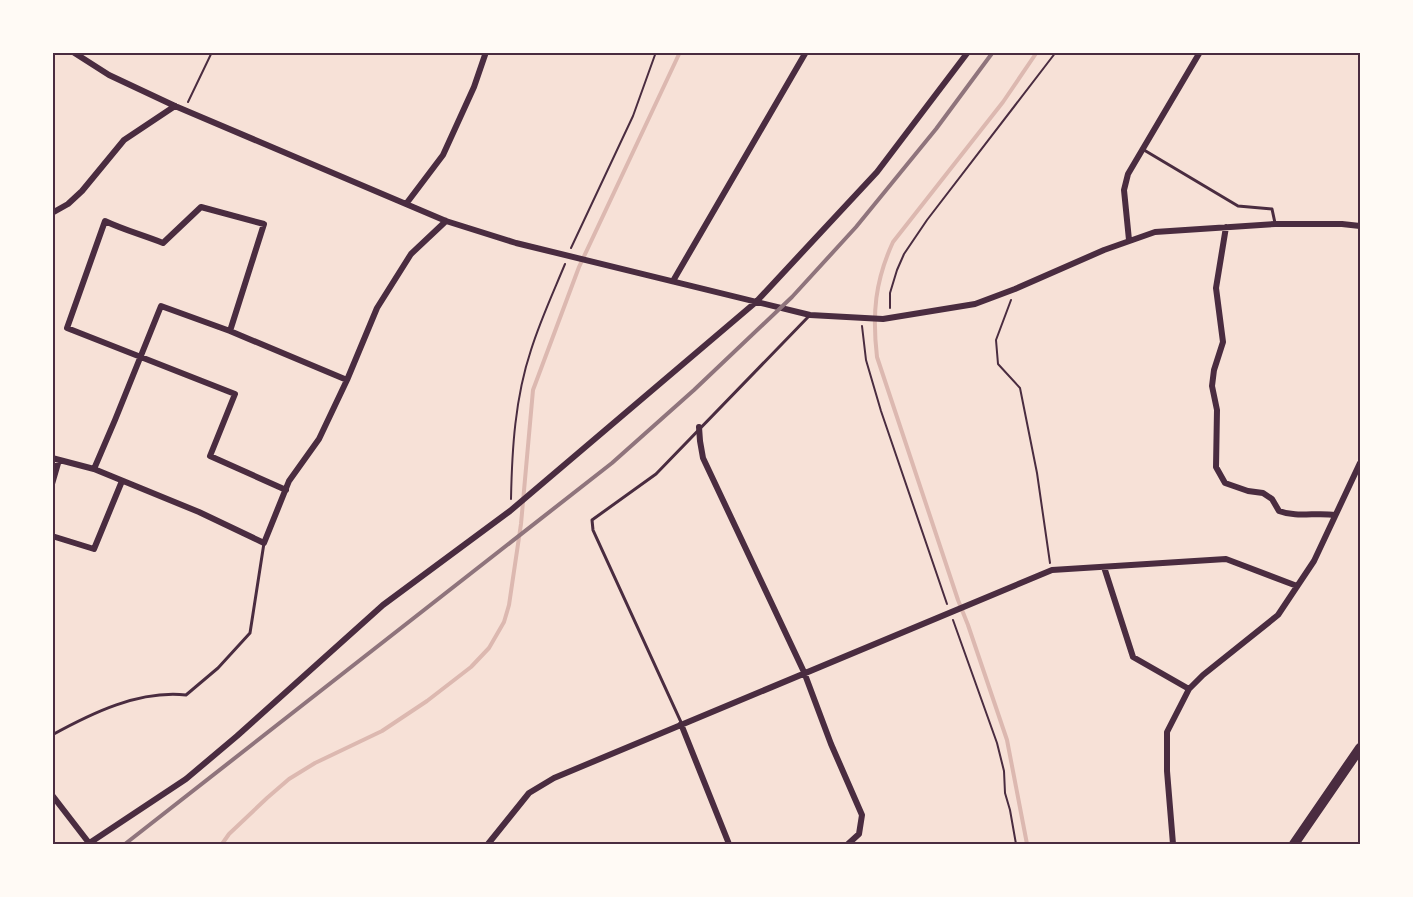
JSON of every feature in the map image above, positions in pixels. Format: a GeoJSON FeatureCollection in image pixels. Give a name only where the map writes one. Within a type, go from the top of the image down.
{"type":"FeatureCollection","features":[{"type":"Feature","properties":{"kind":"highway"},"geometry":{"type":"LineString","coordinates":[[1294,844],[1360,748]]}},
{"type":"Feature","properties":{"kind":"street"},"geometry":{"type":"LineString","coordinates":[[73,52],[109,75],[175,106],[446,221],[516,243],[810,315],[886,319],[975,304],[1129,240],[1155,232],[1275,224],[1360,226]]}},
{"type":"Feature","properties":{"kind":"street"},"geometry":{"type":"LineString","coordinates":[[406,204],[443,155],[474,87],[486,52]]}},
{"type":"Feature","properties":{"kind":"street"},"geometry":{"type":"LineString","coordinates":[[673,281],[806,52]]}},
{"type":"Feature","properties":{"kind":"street"},"geometry":{"type":"LineString","coordinates":[[52,795],[89,844],[186,779],[383,605],[533,492],[756,302],[877,172],[968,52]]}},
{"type":"Feature","properties":{"kind":"street"},"geometry":{"type":"LineString","coordinates":[[1129,240],[1124,190],[1128,174],[1200,52]]}},
{"type":"Feature","properties":{"kind":"street"},"geometry":{"type":"LineString","coordinates":[[52,213],[68,204],[82,191],[124,140],[175,106]]}},
{"type":"Feature","properties":{"kind":"street"},"geometry":{"type":"LineString","coordinates":[[230,331],[264,224],[201,207],[163,243],[105,221],[67,328],[235,394],[210,456],[286,490]]}},
{"type":"Feature","properties":{"kind":"street"},"geometry":{"type":"LineString","coordinates":[[52,484],[56,459],[94,469],[199,512],[264,543],[289,481],[319,439],[377,308],[411,254],[446,221]]}},
{"type":"Feature","properties":{"kind":"street"},"geometry":{"type":"LineString","coordinates":[[1226,227],[1216,288],[1222,342],[1212,386],[1217,410],[1216,467],[1225,483],[1248,491],[1263,493],[1272,499],[1279,511],[1289,515],[1320,513],[1335,515]]}},
{"type":"Feature","properties":{"kind":"street"},"geometry":{"type":"LineString","coordinates":[[94,469],[161,306],[230,331],[347,380]]}},
{"type":"Feature","properties":{"kind":"street"},"geometry":{"type":"LineString","coordinates":[[699,427],[704,458],[804,672],[831,744],[862,815],[859,834],[848,844]]}},
{"type":"Feature","properties":{"kind":"street"},"geometry":{"type":"LineString","coordinates":[[1173,844],[1167,771],[1167,732],[1189,689],[1203,675],[1278,615],[1314,561],[1360,463]]}},
{"type":"Feature","properties":{"kind":"street"},"geometry":{"type":"LineString","coordinates":[[52,536],[94,549],[122,481]]}},
{"type":"Feature","properties":{"kind":"street"},"geometry":{"type":"LineString","coordinates":[[488,844],[529,793],[554,778],[1052,570],[1226,559],[1297,586]]}},
{"type":"Feature","properties":{"kind":"street"},"geometry":{"type":"LineString","coordinates":[[1104,567],[1133,657],[1189,689]]}},
{"type":"Feature","properties":{"kind":"street"},"geometry":{"type":"LineString","coordinates":[[681,724],[729,844]]}},
{"type":"Feature","properties":{"kind":"lane"},"geometry":{"type":"LineString","coordinates":[[1142,149],[1238,206],[1272,209],[1275,224]]}},
{"type":"Feature","properties":{"kind":"lane"},"geometry":{"type":"LineString","coordinates":[[681,724],[593,530],[592,520],[656,474],[699,427],[810,315]]}},
{"type":"Feature","properties":{"kind":"lane"},"geometry":{"type":"LineString","coordinates":[[52,735],[93,713],[164,693],[186,695],[219,668],[250,633],[264,543]]}},
{"type":"Feature","properties":{"kind":"path"},"geometry":{"type":"LineString","coordinates":[[184,110],[212,52]]}},
{"type":"Feature","properties":{"kind":"path"},"geometry":{"type":"LineString","coordinates":[[510,510],[513,445],[530,350],[633,116],[656,52]]}},
{"type":"Feature","properties":{"kind":"path"},"geometry":{"type":"LineString","coordinates":[[886,319],[890,293],[904,254],[927,220],[1056,52]]}},
{"type":"Feature","properties":{"kind":"path"},"geometry":{"type":"LineString","coordinates":[[1015,289],[996,340],[998,364],[1020,388],[1038,474],[1052,570]]}},
{"type":"Feature","properties":{"kind":"path"},"geometry":{"type":"LineString","coordinates":[[863,319],[869,370],[997,743],[1016,844]]}},
{"type":"Feature","properties":{"kind":"waterway"},"geometry":{"type":"LineString","coordinates":[[222,844],[229,834],[289,779],[315,763],[382,731],[427,701],[471,667],[489,648],[504,622],[509,605],[521,524],[533,390],[579,267],[680,52]]}},
{"type":"Feature","properties":{"kind":"waterway"},"geometry":{"type":"LineString","coordinates":[[1027,844],[1007,740],[877,357],[875,312],[882,270],[893,242],[1003,102],[1037,52]]}},
{"type":"Feature","properties":{"kind":"railway"},"geometry":{"type":"LineString","coordinates":[[125,844],[612,463],[694,390],[792,297],[856,227],[936,129],[993,52]]}}]}
